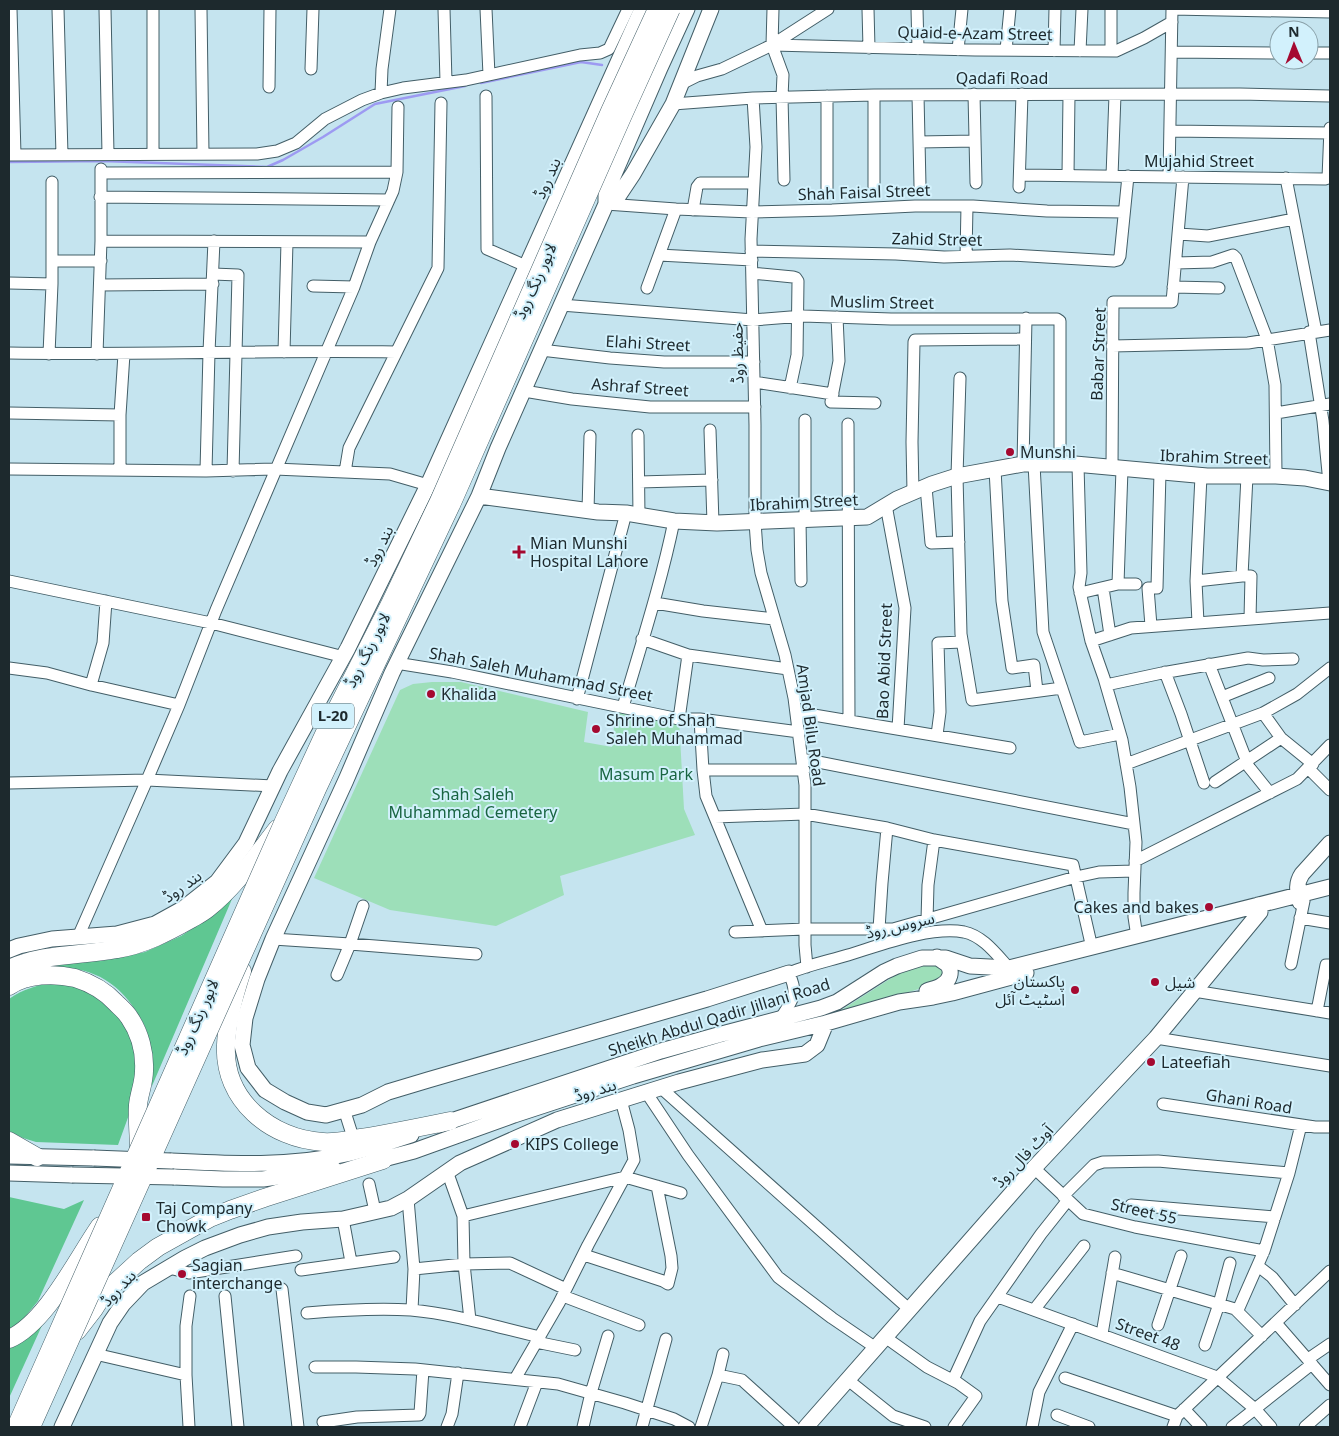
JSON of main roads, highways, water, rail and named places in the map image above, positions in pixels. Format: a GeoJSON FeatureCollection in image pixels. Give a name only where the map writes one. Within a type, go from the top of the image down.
{"type":"FeatureCollection","features":[{"type":"Feature","properties":{"kind":"highway","name":"لاہور رنگ روڈ"},"geometry":{"type":"LineString","coordinates":[[16,1427],[284,821],[327,728],[390,604],[438,500],[657,9]]}},
{"type":"Feature","properties":{"kind":"highway","name":"لاہور رنگ روڈ"},"geometry":{"type":"LineString","coordinates":[[31,1427],[350,716],[451,505],[671,9]]}},
{"type":"Feature","properties":{"kind":"highway"},"geometry":{"type":"LineString","coordinates":[[9,969],[40,958],[118,949],[141,943],[185,922],[207,910],[232,886],[284,821]]}},
{"type":"Feature","properties":{"kind":"highway"},"geometry":{"type":"LineString","coordinates":[[250,936],[230,1014],[226,1046],[228,1067],[234,1085],[246,1105],[262,1121],[282,1132],[304,1140],[324,1142],[372,1136],[450,1121]]}},
{"type":"Feature","properties":{"kind":"highway"},"geometry":{"type":"LineString","coordinates":[[9,986],[34,976],[51,975],[76,979],[100,988],[129,1016],[142,1046],[144,1072],[138,1103],[139,1150]]}},
{"type":"Feature","properties":{"kind":"highway"},"geometry":{"type":"LineString","coordinates":[[9,1141],[37,1157]]}},
{"type":"Feature","properties":{"kind":"highway"},"geometry":{"type":"LineString","coordinates":[[68,1343],[104,1293],[139,1261],[158,1247],[210,1218],[230,1210],[383,1160]]}},
{"type":"Feature","properties":{"kind":"highway"},"geometry":{"type":"LineString","coordinates":[[9,1339],[44,1311],[117,1201]]}},
{"type":"Feature","properties":{"kind":"main road","name":"بند روڈ"},"geometry":{"type":"LineString","coordinates":[[9,950],[52,939],[117,934],[155,924],[184,908],[217,882],[246,843],[280,771],[344,657],[428,485],[642,9]]}},
{"type":"Feature","properties":{"kind":"main road"},"geometry":{"type":"LineString","coordinates":[[687,9],[606,193],[606,204],[498,448],[479,496],[396,663],[346,780],[273,939],[257,979],[245,1018],[242,1045],[248,1068],[265,1090],[307,1112],[326,1115],[362,1104],[396,1090],[691,1004],[789,973]]}},
{"type":"Feature","properties":{"kind":"main road"},"geometry":{"type":"LineString","coordinates":[[606,204],[617,198],[673,104],[710,9]]}},
{"type":"Feature","properties":{"kind":"main road","name":"Ibrahim Street"},"geometry":{"type":"LineString","coordinates":[[479,496],[588,511],[713,523],[867,517],[897,499],[957,476],[1028,464],[1078,464],[1201,476],[1276,476],[1305,478],[1330,483]]}},
{"type":"Feature","properties":{"kind":"main road"},"geometry":{"type":"LineString","coordinates":[[1301,899],[1297,884],[1302,874],[1330,843]]}},
{"type":"Feature","properties":{"kind":"main road","name":"Sheikh Abdul Qadir Jillani Road"},"geometry":{"type":"LineString","coordinates":[[1301,899],[1330,887]]}},
{"type":"Feature","properties":{"kind":"main road","name":"Sheikh Abdul Qadir Jillani Road"},"geometry":{"type":"LineString","coordinates":[[9,1156],[237,1164],[326,1158],[352,1153],[661,1051],[821,1008],[836,1002],[884,972],[922,958],[946,958],[970,966],[1009,968],[1301,899],[1330,895]]}},
{"type":"Feature","properties":{"kind":"main road","name":"Sheikh Abdul Qadir Jillani Road"},"geometry":{"type":"LineString","coordinates":[[9,1173],[262,1179],[310,1173],[383,1160],[633,1076],[759,1039],[826,1024],[899,1002],[952,993],[1259,909]]}},
{"type":"Feature","properties":{"kind":"main road","name":"آوٹ فال روڈ"},"geometry":{"type":"LineString","coordinates":[[810,1426],[1034,1168],[1156,1038],[1259,909]]}},
{"type":"Feature","properties":{"kind":"main road"},"geometry":{"type":"LineString","coordinates":[[899,1002],[944,984],[949,979],[949,967],[936,958]]}},
{"type":"Feature","properties":{"kind":"main road","name":"بند روڈ"},"geometry":{"type":"LineString","coordinates":[[62,1427],[110,1323],[123,1304],[143,1283],[205,1248],[240,1235],[276,1226],[343,1219],[391,1208],[408,1199],[460,1163],[557,1120],[653,1090],[762,1060],[805,1054],[817,1045],[826,1024]]}},
{"type":"Feature","properties":{"kind":"waterway"},"geometry":{"type":"LineString","coordinates":[[481,83],[581,62],[602,65]]}},
{"type":"Feature","properties":{"kind":"waterway"},"geometry":{"type":"LineString","coordinates":[[9,162],[103,161],[267,167],[323,137],[375,104],[465,86]]}},
{"type":"Feature","properties":{"kind":"place","name":"Munshi"},"geometry":{"type":"Point","coordinates":[1010,452]}},
{"type":"Feature","properties":{"kind":"place","name":"Mian Munshi Hospital Lahore"},"geometry":{"type":"Point","coordinates":[519,552]}},
{"type":"Feature","properties":{"kind":"place","name":"Khalida"},"geometry":{"type":"Point","coordinates":[431,694]}},
{"type":"Feature","properties":{"kind":"place","name":"Shrine of Shah Saleh Muhammad"},"geometry":{"type":"Point","coordinates":[596,729]}},
{"type":"Feature","properties":{"kind":"place","name":"Cakes and bakes"},"geometry":{"type":"Point","coordinates":[1209,907]}},
{"type":"Feature","properties":{"kind":"place","name":"شیل"},"geometry":{"type":"Point","coordinates":[1155,982]}},
{"type":"Feature","properties":{"kind":"place","name":"پاکستان اسٹیٹ آئل"},"geometry":{"type":"Point","coordinates":[1075,990]}},
{"type":"Feature","properties":{"kind":"place","name":"Lateefiah"},"geometry":{"type":"Point","coordinates":[1151,1062]}},
{"type":"Feature","properties":{"kind":"place","name":"KIPS College"},"geometry":{"type":"Point","coordinates":[515,1144]}},
{"type":"Feature","properties":{"kind":"place","name":"Taj Company Chowk"},"geometry":{"type":"Point","coordinates":[146,1217]}},
{"type":"Feature","properties":{"kind":"place","name":"Sagian interchange"},"geometry":{"type":"Point","coordinates":[182,1274]}},
{"type":"Feature","properties":{"kind":"park label","name":"Masum Park"},"geometry":{"type":"Point","coordinates":[646,774]}},
{"type":"Feature","properties":{"kind":"park label","name":"Shah Saleh Muhammad Cemetery"},"geometry":{"type":"Point","coordinates":[473,803]}}]}
